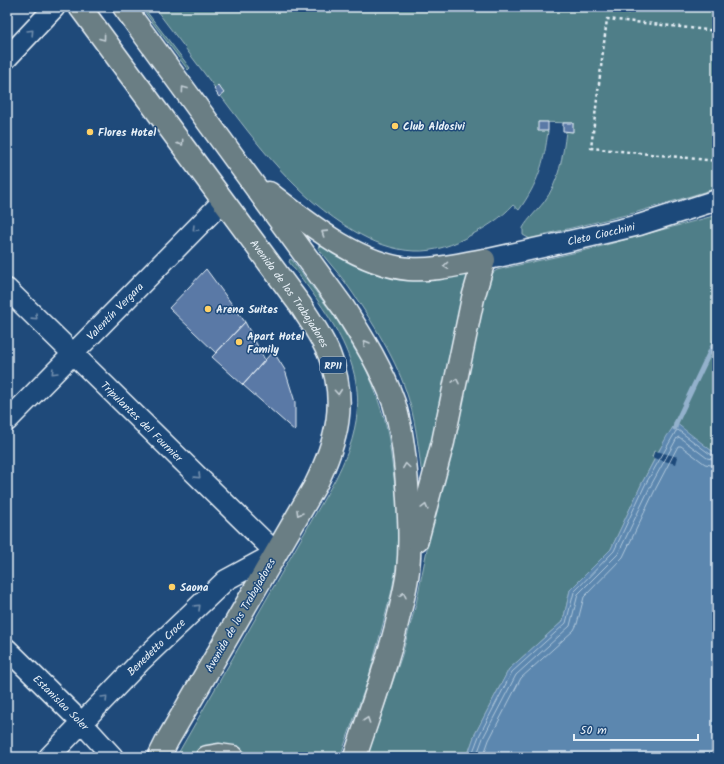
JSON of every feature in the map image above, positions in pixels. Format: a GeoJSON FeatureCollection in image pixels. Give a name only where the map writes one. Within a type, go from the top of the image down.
{"type":"FeatureCollection","features":[{"type":"Feature","properties":{"kind":"main road","name":"Avenida de los Trabajadores"},"geometry":{"type":"LineString","coordinates":[[80,7],[175,135],[222,202],[278,274],[318,332],[336,373],[339,393],[337,429],[331,450],[316,486],[170,735],[159,757]]}},
{"type":"Feature","properties":{"kind":"main road"},"geometry":{"type":"LineString","coordinates":[[124,7],[343,307],[368,346],[382,373],[394,404],[401,434],[406,471],[410,521],[408,572]]}},
{"type":"Feature","properties":{"kind":"main road"},"geometry":{"type":"LineString","coordinates":[[248,177],[326,235],[356,253],[390,266],[410,269],[429,268],[484,260],[473,298],[443,442],[408,572],[392,644],[355,757]]}},
{"type":"Feature","properties":{"kind":"main road"},"geometry":{"type":"LineString","coordinates":[[207,757],[219,755],[233,757]]}},
{"type":"Feature","properties":{"kind":"street"},"geometry":{"type":"LineString","coordinates":[[7,58],[55,7]]}},
{"type":"Feature","properties":{"kind":"street","name":"Cleto Ciocchini"},"geometry":{"type":"LineString","coordinates":[[484,260],[588,238],[638,225],[717,200]]}},
{"type":"Feature","properties":{"kind":"street","name":"Valentín Vergara"},"geometry":{"type":"LineString","coordinates":[[7,421],[72,353],[222,202]]}},
{"type":"Feature","properties":{"kind":"street","name":"Tripulantes del Fournier"},"geometry":{"type":"LineString","coordinates":[[7,290],[276,553]]}},
{"type":"Feature","properties":{"kind":"street","name":"Benedetto Croce"},"geometry":{"type":"LineString","coordinates":[[49,757],[140,662],[226,580],[276,553]]}},
{"type":"Feature","properties":{"kind":"street","name":"Estanislao Soler"},"geometry":{"type":"LineString","coordinates":[[7,649],[82,723],[113,757]]}},
{"type":"Feature","properties":{"kind":"path"},"geometry":{"type":"LineString","coordinates":[[717,31],[607,20],[591,148],[717,161]]}},
{"type":"Feature","properties":{"kind":"green space"},"geometry":{"type":"Polygon","coordinates":[[[141,7],[143,7],[190,68],[188,70],[141,7]]]}},
{"type":"Feature","properties":{"kind":"green space","name":"Club Aldosivi"},"geometry":{"type":"Polygon","coordinates":[[[154,7],[717,7],[717,188],[634,213],[542,235],[542,241],[530,239],[523,235],[523,228],[544,202],[553,186],[560,168],[566,131],[572,132],[573,123],[538,122],[548,131],[542,163],[531,191],[519,210],[513,205],[499,218],[483,229],[457,242],[437,249],[414,251],[383,245],[361,235],[333,218],[314,203],[279,169],[248,131],[154,7]]]}},
{"type":"Feature","properties":{"kind":"green space"},"geometry":{"type":"Polygon","coordinates":[[[717,215],[717,452],[712,451],[675,424],[658,452],[654,451],[652,457],[655,458],[611,549],[570,590],[563,621],[509,669],[475,734],[467,757],[367,757],[402,655],[416,604],[436,505],[488,270],[491,274],[497,270],[591,249],[717,215]]]}},
{"type":"Feature","properties":{"kind":"green space"},"geometry":{"type":"Polygon","coordinates":[[[319,245],[322,245],[342,258],[361,267],[378,274],[395,278],[412,280],[431,279],[452,277],[475,272],[425,473],[421,469],[412,410],[401,377],[371,321],[345,282],[324,257],[318,248],[319,245]]]}},
{"type":"Feature","properties":{"kind":"green space"},"geometry":{"type":"Polygon","coordinates":[[[290,259],[335,317],[364,365],[373,385],[385,421],[398,509],[398,556],[392,590],[368,680],[340,757],[253,757],[239,750],[207,749],[189,757],[176,757],[336,478],[354,433],[358,403],[356,380],[349,359],[329,317],[289,262],[290,259]]]}},
{"type":"Feature","properties":{"kind":"water"},"geometry":{"type":"Polygon","coordinates":[[[676,423],[712,451],[717,452],[717,757],[467,757],[475,734],[509,669],[563,621],[570,590],[611,549],[642,483],[667,436],[676,423]]]}},
{"type":"Feature","properties":{"kind":"pier"},"geometry":{"type":"Polygon","coordinates":[[[656,451],[678,457],[676,464],[653,458],[656,451]]]}},
{"type":"Feature","properties":{"kind":"building"},"geometry":{"type":"Polygon","coordinates":[[[586,7],[631,7],[630,13],[586,7]]]}},
{"type":"Feature","properties":{"kind":"building"},"geometry":{"type":"Polygon","coordinates":[[[218,85],[224,93],[219,97],[214,89],[218,85]]]}},
{"type":"Feature","properties":{"kind":"building"},"geometry":{"type":"Polygon","coordinates":[[[538,122],[548,122],[548,131],[538,131],[538,122]]]}},
{"type":"Feature","properties":{"kind":"building"},"geometry":{"type":"Polygon","coordinates":[[[563,123],[573,123],[573,132],[563,131],[563,123]]]}},
{"type":"Feature","properties":{"kind":"building"},"geometry":{"type":"Polygon","coordinates":[[[206,269],[245,322],[216,353],[169,308],[206,269]]]}},
{"type":"Feature","properties":{"kind":"building"},"geometry":{"type":"Polygon","coordinates":[[[245,322],[265,360],[243,385],[212,357],[245,322]]]}},
{"type":"Feature","properties":{"kind":"building"},"geometry":{"type":"Polygon","coordinates":[[[273,351],[285,370],[295,402],[295,431],[243,385],[273,351]]]}},
{"type":"Feature","properties":{"kind":"waterway"},"geometry":{"type":"LineString","coordinates":[[675,428],[717,337]]}},
{"type":"Feature","properties":{"kind":"place","name":"Club Aldosivi"},"geometry":{"type":"Point","coordinates":[395,126]}},
{"type":"Feature","properties":{"kind":"place","name":"Flores Hotel"},"geometry":{"type":"Point","coordinates":[90,132]}},
{"type":"Feature","properties":{"kind":"place","name":"Arena Suites"},"geometry":{"type":"Point","coordinates":[208,309]}},
{"type":"Feature","properties":{"kind":"place","name":"Apart Hotel Family"},"geometry":{"type":"Point","coordinates":[239,342]}},
{"type":"Feature","properties":{"kind":"place","name":"Saona"},"geometry":{"type":"Point","coordinates":[172,587]}}]}
